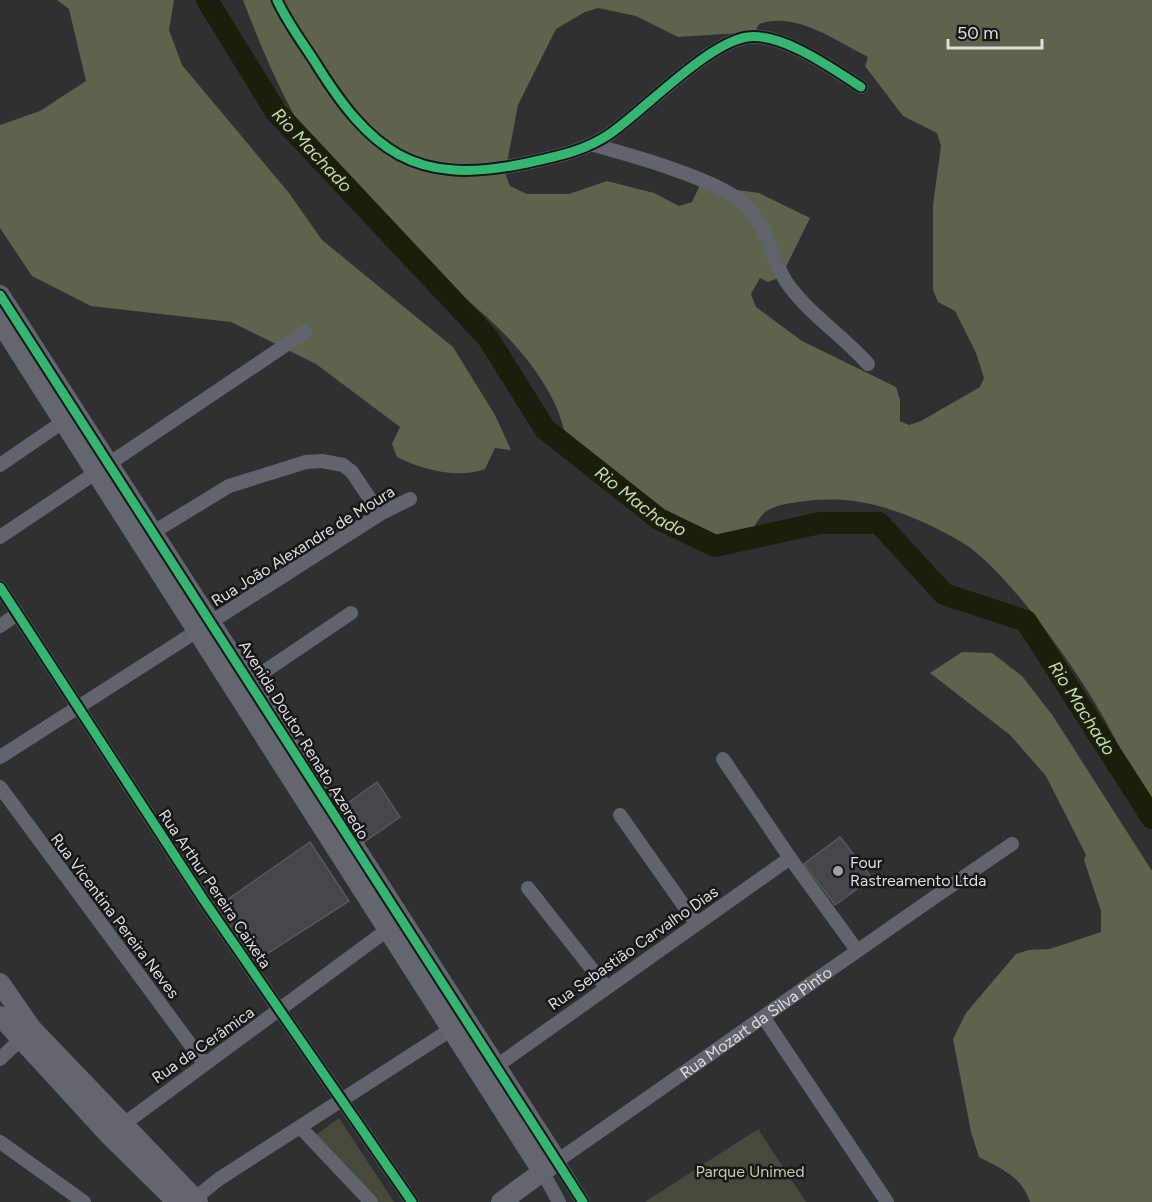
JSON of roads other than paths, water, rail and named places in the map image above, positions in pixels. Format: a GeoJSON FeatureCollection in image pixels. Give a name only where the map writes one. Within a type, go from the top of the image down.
{"type":"FeatureCollection","features":[{"type":"Feature","properties":{"kind":"street"},"geometry":{"type":"LineString","coordinates":[[277,0],[328,84],[360,124],[391,153],[424,166],[462,170],[514,166],[569,154],[594,145],[699,63],[732,42],[745,37],[770,40],[801,51],[861,87]]}},
{"type":"Feature","properties":{"kind":"street"},"geometry":{"type":"LineString","coordinates":[[594,145],[638,157],[715,186],[744,203],[764,230],[788,282],[812,312],[846,340],[868,364]]}},
{"type":"Feature","properties":{"kind":"street","name":"Avenida Doutor Renato Azeredo"},"geometry":{"type":"LineString","coordinates":[[0,295],[69,418],[396,924],[458,1025],[550,1166],[579,1201]]}},
{"type":"Feature","properties":{"kind":"street","name":"Avenida Doutor Renato Azeredo"},"geometry":{"type":"LineString","coordinates":[[0,322],[41,371]]}},
{"type":"Feature","properties":{"kind":"street"},"geometry":{"type":"LineString","coordinates":[[0,537],[260,360],[305,332]]}},
{"type":"Feature","properties":{"kind":"street"},"geometry":{"type":"LineString","coordinates":[[0,465],[69,418]]}},
{"type":"Feature","properties":{"kind":"street"},"geometry":{"type":"LineString","coordinates":[[147,536],[229,486],[253,477],[322,461],[343,465],[352,472],[380,514]]}},
{"type":"Feature","properties":{"kind":"street","name":"Rua João Alexandre de Moura"},"geometry":{"type":"LineString","coordinates":[[0,757],[380,514],[410,499]]}},
{"type":"Feature","properties":{"kind":"street","name":"Rua Arthur Pereira Caixeta"},"geometry":{"type":"LineString","coordinates":[[0,587],[78,709],[279,1011],[412,1202]]}},
{"type":"Feature","properties":{"kind":"street"},"geometry":{"type":"LineString","coordinates":[[243,686],[351,613]]}},
{"type":"Feature","properties":{"kind":"street"},"geometry":{"type":"LineString","coordinates":[[0,626],[17,614]]}},
{"type":"Feature","properties":{"kind":"street"},"geometry":{"type":"LineString","coordinates":[[723,759],[790,858],[856,949]]}},
{"type":"Feature","properties":{"kind":"street","name":"Rua Vicentina Pereira Neves"},"geometry":{"type":"LineString","coordinates":[[0,787],[204,1064]]}},
{"type":"Feature","properties":{"kind":"street"},"geometry":{"type":"LineString","coordinates":[[620,815],[696,923]]}},
{"type":"Feature","properties":{"kind":"street","name":"Rua Mozart da Silva Pinto"},"geometry":{"type":"LineString","coordinates":[[501,1202],[764,1018],[856,949],[1012,844]]}},
{"type":"Feature","properties":{"kind":"street","name":"Rua Sebastião Carvalho Dias"},"geometry":{"type":"LineString","coordinates":[[489,1072],[790,858]]}},
{"type":"Feature","properties":{"kind":"street"},"geometry":{"type":"LineString","coordinates":[[528,888],[606,987]]}},
{"type":"Feature","properties":{"kind":"street","name":"Rua da Cerâmica"},"geometry":{"type":"LineString","coordinates":[[116,1130],[396,924]]}},
{"type":"Feature","properties":{"kind":"street"},"geometry":{"type":"LineString","coordinates":[[0,983],[25,1034]]}},
{"type":"Feature","properties":{"kind":"street"},"geometry":{"type":"LineString","coordinates":[[0,1016],[25,1034],[116,1130],[191,1201],[219,1179],[458,1025]]}},
{"type":"Feature","properties":{"kind":"street"},"geometry":{"type":"LineString","coordinates":[[764,1018],[887,1202]]}},
{"type":"Feature","properties":{"kind":"street"},"geometry":{"type":"LineString","coordinates":[[0,1059],[25,1034]]}},
{"type":"Feature","properties":{"kind":"street"},"geometry":{"type":"LineString","coordinates":[[301,1128],[371,1202]]}},
{"type":"Feature","properties":{"kind":"street"},"geometry":{"type":"LineString","coordinates":[[0,1142],[84,1202]]}},
{"type":"Feature","properties":{"kind":"street","name":"Avenida Doutor Renato Azeredo"},"geometry":{"type":"LineString","coordinates":[[550,1166],[559,1202]]}},
{"type":"Feature","properties":{"kind":"waterway","name":"Rio Machado"},"geometry":{"type":"LineString","coordinates":[[207,0],[276,112],[488,338],[545,429],[659,519],[715,546],[820,523],[879,523],[944,594],[1026,621],[1152,818]]}},
{"type":"Feature","properties":{"kind":"place","name":"Four Rastreamento Ltda"},"geometry":{"type":"Point","coordinates":[838,871]}},
{"type":"Feature","properties":{"kind":"park label","name":"Parque Unimed"},"geometry":{"type":"Point","coordinates":[750,1171]}}]}
